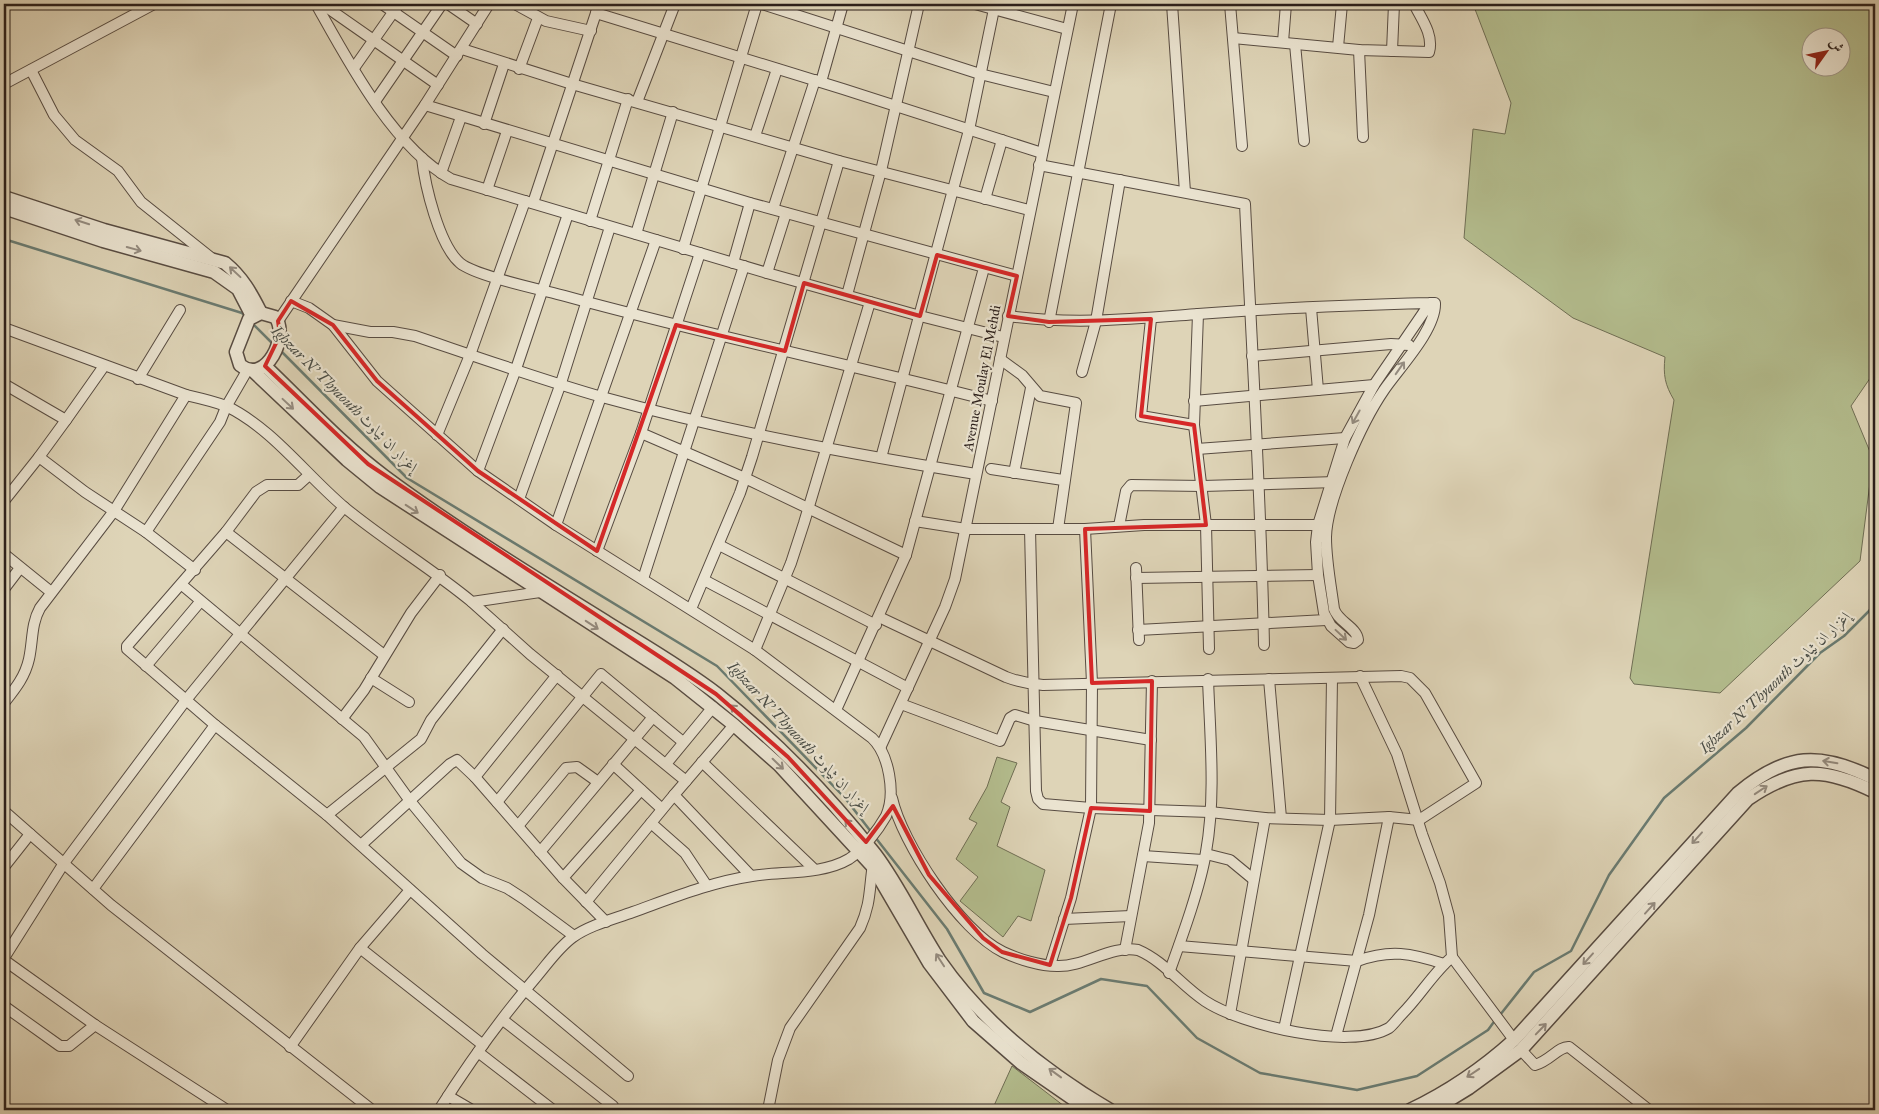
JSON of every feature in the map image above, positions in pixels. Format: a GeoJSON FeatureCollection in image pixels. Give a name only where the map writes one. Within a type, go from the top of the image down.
{"type":"FeatureCollection","features":[{"type":"Feature","properties":{"kind":"street"},"geometry":{"type":"LineString","coordinates":[[4,84],[154,4]]}},
{"type":"Feature","properties":{"kind":"street"},"geometry":{"type":"LineString","coordinates":[[316,4],[354,68],[402,138],[422,158],[440,173],[451,179],[683,249],[920,316],[1003,337]]}},
{"type":"Feature","properties":{"kind":"street"},"geometry":{"type":"LineString","coordinates":[[322,4],[438,85]]}},
{"type":"Feature","properties":{"kind":"street"},"geometry":{"type":"LineString","coordinates":[[382,4],[396,8],[423,33],[459,53],[632,100],[839,161],[953,192],[1029,210]]}},
{"type":"Feature","properties":{"kind":"street"},"geometry":{"type":"LineString","coordinates":[[376,100],[442,4]]}},
{"type":"Feature","properties":{"kind":"street"},"geometry":{"type":"LineString","coordinates":[[448,4],[477,24]]}},
{"type":"Feature","properties":{"kind":"street"},"geometry":{"type":"LineString","coordinates":[[278,321],[425,105],[489,4]]}},
{"type":"Feature","properties":{"kind":"street"},"geometry":{"type":"LineString","coordinates":[[515,4],[550,23],[590,31]]}},
{"type":"Feature","properties":{"kind":"street"},"geometry":{"type":"LineString","coordinates":[[590,221],[607,161],[675,4]]}},
{"type":"Feature","properties":{"kind":"street"},"geometry":{"type":"LineString","coordinates":[[683,249],[722,126],[757,4]]}},
{"type":"Feature","properties":{"kind":"street"},"geometry":{"type":"LineString","coordinates":[[762,4],[980,74],[1054,92]]}},
{"type":"Feature","properties":{"kind":"street"},"geometry":{"type":"LineString","coordinates":[[773,209],[843,4]]}},
{"type":"Feature","properties":{"kind":"street"},"geometry":{"type":"LineString","coordinates":[[847,295],[881,171],[919,4]]}},
{"type":"Feature","properties":{"kind":"street"},"geometry":{"type":"LineString","coordinates":[[975,4],[1067,29]]}},
{"type":"Feature","properties":{"kind":"street","name":"Avenue Moulay El Mehdi"},"geometry":{"type":"LineString","coordinates":[[881,746],[956,579],[1003,337],[1072,4]]}},
{"type":"Feature","properties":{"kind":"street"},"geometry":{"type":"LineString","coordinates":[[1049,322],[1111,4]]}},
{"type":"Feature","properties":{"kind":"street"},"geometry":{"type":"LineString","coordinates":[[1172,4],[1185,192]]}},
{"type":"Feature","properties":{"kind":"street"},"geometry":{"type":"LineString","coordinates":[[1230,4],[1242,146]]}},
{"type":"Feature","properties":{"kind":"street"},"geometry":{"type":"LineString","coordinates":[[1283,42],[1286,4]]}},
{"type":"Feature","properties":{"kind":"street"},"geometry":{"type":"LineString","coordinates":[[1338,47],[1342,4]]}},
{"type":"Feature","properties":{"kind":"street"},"geometry":{"type":"LineString","coordinates":[[1392,51],[1394,4]]}},
{"type":"Feature","properties":{"kind":"street"},"geometry":{"type":"LineString","coordinates":[[1233,38],[1359,50],[1429,52],[1431,45],[1430,36],[1414,4]]}},
{"type":"Feature","properties":{"kind":"street"},"geometry":{"type":"LineString","coordinates":[[354,68],[396,8]]}},
{"type":"Feature","properties":{"kind":"street"},"geometry":{"type":"LineString","coordinates":[[437,435],[553,143],[598,9],[663,34],[895,105],[1042,153]]}},
{"type":"Feature","properties":{"kind":"street"},"geometry":{"type":"LineString","coordinates":[[881,458],[969,130],[994,9]]}},
{"type":"Feature","properties":{"kind":"street"},"geometry":{"type":"LineString","coordinates":[[519,68],[538,18]]}},
{"type":"Feature","properties":{"kind":"street"},"geometry":{"type":"LineString","coordinates":[[1295,44],[1304,141]]}},
{"type":"Feature","properties":{"kind":"street"},"geometry":{"type":"LineString","coordinates":[[1359,50],[1363,137]]}},
{"type":"Feature","properties":{"kind":"street"},"geometry":{"type":"LineString","coordinates":[[484,124],[504,64]]}},
{"type":"Feature","properties":{"kind":"street"},"geometry":{"type":"LineString","coordinates":[[756,136],[777,69]]}},
{"type":"Feature","properties":{"kind":"street"},"geometry":{"type":"LineString","coordinates":[[31,70],[54,115],[75,140],[118,171],[142,202],[210,258]]}},
{"type":"Feature","properties":{"kind":"street"},"geometry":{"type":"LineString","coordinates":[[425,105],[461,118],[553,143],[750,203],[1016,276]]}},
{"type":"Feature","properties":{"kind":"street"},"geometry":{"type":"LineString","coordinates":[[636,234],[673,112]]}},
{"type":"Feature","properties":{"kind":"street"},"geometry":{"type":"LineString","coordinates":[[440,173],[461,118]]}},
{"type":"Feature","properties":{"kind":"street"},"geometry":{"type":"LineString","coordinates":[[487,190],[507,131]]}},
{"type":"Feature","properties":{"kind":"street"},"geometry":{"type":"LineString","coordinates":[[985,199],[1002,140]]}},
{"type":"Feature","properties":{"kind":"street"},"geometry":{"type":"LineString","coordinates":[[422,158],[427,190],[448,248],[454,257],[466,268],[722,337],[851,365],[992,401]]}},
{"type":"Feature","properties":{"kind":"street"},"geometry":{"type":"LineString","coordinates":[[691,609],[746,478],[785,351],[839,161]]}},
{"type":"Feature","properties":{"kind":"street"},"geometry":{"type":"LineString","coordinates":[[1039,165],[1245,204],[1260,485],[1264,645]]}},
{"type":"Feature","properties":{"kind":"street"},"geometry":{"type":"LineString","coordinates":[[1082,372],[1096,321],[1120,180]]}},
{"type":"Feature","properties":{"kind":"street"},"geometry":{"type":"LineString","coordinates":[[4,197],[104,230],[225,263],[236,272],[257,314]]}},
{"type":"Feature","properties":{"kind":"street"},"geometry":{"type":"LineString","coordinates":[[733,263],[750,203]]}},
{"type":"Feature","properties":{"kind":"street"},"geometry":{"type":"LineString","coordinates":[[4,208],[103,241],[214,272],[223,276],[238,290],[257,314]]}},
{"type":"Feature","properties":{"kind":"street"},"geometry":{"type":"LineString","coordinates":[[767,273],[786,213]]}},
{"type":"Feature","properties":{"kind":"street"},"geometry":{"type":"LineString","coordinates":[[478,471],[516,369],[568,214]]}},
{"type":"Feature","properties":{"kind":"street"},"geometry":{"type":"LineString","coordinates":[[518,500],[560,384],[610,226]]}},
{"type":"Feature","properties":{"kind":"street"},"geometry":{"type":"LineString","coordinates":[[556,526],[656,240]]}},
{"type":"Feature","properties":{"kind":"street"},"geometry":{"type":"LineString","coordinates":[[597,551],[641,433],[700,253]]}},
{"type":"Feature","properties":{"kind":"street"},"geometry":{"type":"LineString","coordinates":[[643,580],[744,266]]}},
{"type":"Feature","properties":{"kind":"street"},"geometry":{"type":"LineString","coordinates":[[836,710],[878,621],[906,554],[984,268]]}},
{"type":"Feature","properties":{"kind":"street"},"geometry":{"type":"LineString","coordinates":[[291,301],[309,308],[333,326],[377,381],[478,471],[556,526],[755,650],[881,746],[887,764],[895,810],[915,852],[937,885],[964,918],[983,938],[1002,952],[1058,966],[1083,962],[1125,950],[1144,952],[1205,1001],[1230,1014],[1284,1029],[1320,1036],[1363,1036],[1389,1028],[1419,997],[1444,964],[1452,957]]}},
{"type":"Feature","properties":{"kind":"street"},"geometry":{"type":"LineString","coordinates":[[755,650],[784,580],[809,509],[870,302]]}},
{"type":"Feature","properties":{"kind":"street"},"geometry":{"type":"LineString","coordinates":[[1008,316],[1049,322],[1096,321],[1198,314],[1432,303]]}},
{"type":"Feature","properties":{"kind":"street"},"geometry":{"type":"LineString","coordinates":[[1323,525],[1336,613],[1357,635],[1358,640],[1354,643],[1349,642],[1326,620],[1318,575],[1316,535],[1323,525],[1345,438],[1374,385],[1432,303]]}},
{"type":"Feature","properties":{"kind":"street"},"geometry":{"type":"LineString","coordinates":[[1335,482],[1383,392],[1430,325],[1432,303]]}},
{"type":"Feature","properties":{"kind":"street"},"geometry":{"type":"LineString","coordinates":[[1311,308],[1318,390]]}},
{"type":"Feature","properties":{"kind":"street"},"geometry":{"type":"LineString","coordinates":[[138,379],[180,310]]}},
{"type":"Feature","properties":{"kind":"street"},"geometry":{"type":"LineString","coordinates":[[146,532],[220,422],[226,407],[250,370],[265,366],[280,335],[278,321],[271,314],[257,314]]}},
{"type":"Feature","properties":{"kind":"street"},"geometry":{"type":"LineString","coordinates":[[257,314],[236,352],[238,361],[363,474],[397,499],[675,678],[714,707],[779,764],[865,843],[873,867],[943,984],[973,1021],[1002,1038]]}},
{"type":"Feature","properties":{"kind":"street"},"geometry":{"type":"LineString","coordinates":[[1198,314],[1194,425],[1203,486],[1206,525],[1209,649]]}},
{"type":"Feature","properties":{"kind":"street"},"geometry":{"type":"LineString","coordinates":[[1151,318],[1141,416],[1194,425]]}},
{"type":"Feature","properties":{"kind":"street"},"geometry":{"type":"LineString","coordinates":[[333,326],[415,336],[602,397],[695,420],[826,449],[976,474]]}},
{"type":"Feature","properties":{"kind":"street"},"geometry":{"type":"LineString","coordinates":[[4,328],[138,379],[226,407],[256,425],[344,507],[382,536],[440,575],[557,675],[686,781]]}},
{"type":"Feature","properties":{"kind":"street"},"geometry":{"type":"LineString","coordinates":[[1252,356],[1404,344],[1414,347]]}},
{"type":"Feature","properties":{"kind":"street"},"geometry":{"type":"LineString","coordinates":[[1000,359],[1022,375],[1031,388],[1040,396],[1076,403],[1063,480],[1058,529]]}},
{"type":"Feature","properties":{"kind":"street"},"geometry":{"type":"LineString","coordinates":[[4,501],[39,457],[104,366]]}},
{"type":"Feature","properties":{"kind":"street"},"geometry":{"type":"LineString","coordinates":[[265,366],[353,450],[384,476],[716,694],[788,757],[888,870],[953,979],[1002,1038],[1046,1083],[1110,1110]]}},
{"type":"Feature","properties":{"kind":"street"},"geometry":{"type":"LineString","coordinates":[[4,384],[66,420]]}},
{"type":"Feature","properties":{"kind":"street"},"geometry":{"type":"LineString","coordinates":[[1194,401],[1374,385]]}},
{"type":"Feature","properties":{"kind":"street"},"geometry":{"type":"LineString","coordinates":[[1014,472],[1031,388]]}},
{"type":"Feature","properties":{"kind":"street"},"geometry":{"type":"LineString","coordinates":[[4,703],[22,680],[30,657],[34,618],[51,592],[114,511],[186,395]]}},
{"type":"Feature","properties":{"kind":"street"},"geometry":{"type":"LineString","coordinates":[[641,433],[685,454],[746,478],[906,554]]}},
{"type":"Feature","properties":{"kind":"street"},"geometry":{"type":"LineString","coordinates":[[1197,449],[1345,438]]}},
{"type":"Feature","properties":{"kind":"street"},"geometry":{"type":"LineString","coordinates":[[39,457],[146,532],[195,570]]}},
{"type":"Feature","properties":{"kind":"street"},"geometry":{"type":"LineString","coordinates":[[991,469],[1063,480]]}},
{"type":"Feature","properties":{"kind":"street"},"geometry":{"type":"LineString","coordinates":[[310,475],[298,485],[267,485],[252,496],[195,570],[127,646],[129,652],[215,726],[327,815],[525,990],[628,1076]]}},
{"type":"Feature","properties":{"kind":"street"},"geometry":{"type":"LineString","coordinates":[[1119,526],[1126,490],[1131,485],[1203,486],[1335,482]]}},
{"type":"Feature","properties":{"kind":"street"},"geometry":{"type":"LineString","coordinates":[[227,1110],[94,1025],[4,959],[64,863],[186,700],[344,507]]}},
{"type":"Feature","properties":{"kind":"street"},"geometry":{"type":"LineString","coordinates":[[915,521],[966,530],[1085,529],[1119,526],[1323,525]]}},
{"type":"Feature","properties":{"kind":"street"},"geometry":{"type":"LineString","coordinates":[[718,545],[784,580],[929,642],[1006,678],[1034,684],[1360,676],[1401,676],[1410,678],[1418,685],[1476,783],[1419,820],[1389,818],[1330,820],[1265,818],[1210,812],[1150,811],[1046,805],[1038,799],[1036,791],[1035,721],[1034,684],[1030,529]]}},
{"type":"Feature","properties":{"kind":"street"},"geometry":{"type":"LineString","coordinates":[[1050,965],[1084,846],[1091,808],[1092,683],[1085,529]]}},
{"type":"Feature","properties":{"kind":"street"},"geometry":{"type":"LineString","coordinates":[[226,532],[384,655]]}},
{"type":"Feature","properties":{"kind":"street"},"geometry":{"type":"LineString","coordinates":[[4,554],[51,592]]}},
{"type":"Feature","properties":{"kind":"street"},"geometry":{"type":"LineString","coordinates":[[4,589],[20,568]]}},
{"type":"Feature","properties":{"kind":"street"},"geometry":{"type":"LineString","coordinates":[[1318,575],[1207,578],[1136,573],[1139,635],[1209,627],[1326,620]]}},
{"type":"Feature","properties":{"kind":"street"},"geometry":{"type":"LineString","coordinates":[[342,719],[371,678],[411,613],[440,575]]}},
{"type":"Feature","properties":{"kind":"street"},"geometry":{"type":"LineString","coordinates":[[704,580],[908,688]]}},
{"type":"Feature","properties":{"kind":"street"},"geometry":{"type":"LineString","coordinates":[[182,585],[200,602],[364,737],[387,766],[410,801],[461,863],[482,878],[507,888],[574,936]]}},
{"type":"Feature","properties":{"kind":"street"},"geometry":{"type":"LineString","coordinates":[[472,602],[540,592]]}},
{"type":"Feature","properties":{"kind":"street"},"geometry":{"type":"LineString","coordinates":[[146,666],[200,602]]}},
{"type":"Feature","properties":{"kind":"street"},"geometry":{"type":"LineString","coordinates":[[327,815],[421,739],[431,720],[503,629]]}},
{"type":"Feature","properties":{"kind":"street"},"geometry":{"type":"LineString","coordinates":[[497,802],[601,674],[683,742]]}},
{"type":"Feature","properties":{"kind":"street"},"geometry":{"type":"LineString","coordinates":[[475,776],[557,675]]}},
{"type":"Feature","properties":{"kind":"street"},"geometry":{"type":"LineString","coordinates":[[1360,676],[1397,754],[1419,820],[1449,916],[1452,957],[1535,1065],[1547,1062],[1561,1048],[1569,1047],[1649,1110]]}},
{"type":"Feature","properties":{"kind":"street"},"geometry":{"type":"LineString","coordinates":[[371,678],[409,702]]}},
{"type":"Feature","properties":{"kind":"street"},"geometry":{"type":"LineString","coordinates":[[1284,1029],[1299,956],[1320,873],[1330,820],[1332,678]]}},
{"type":"Feature","properties":{"kind":"street"},"geometry":{"type":"LineString","coordinates":[[1169,972],[1179,946],[1205,857],[1210,812],[1208,679]]}},
{"type":"Feature","properties":{"kind":"street"},"geometry":{"type":"LineString","coordinates":[[1270,679],[1282,818]]}},
{"type":"Feature","properties":{"kind":"street"},"geometry":{"type":"LineString","coordinates":[[1125,950],[1150,811],[1152,681]]}},
{"type":"Feature","properties":{"kind":"street"},"geometry":{"type":"LineString","coordinates":[[901,704],[1000,741],[1012,716],[1151,740]]}},
{"type":"Feature","properties":{"kind":"street"},"geometry":{"type":"LineString","coordinates":[[666,764],[714,707]]}},
{"type":"Feature","properties":{"kind":"street"},"geometry":{"type":"LineString","coordinates":[[540,852],[653,717]]}},
{"type":"Feature","properties":{"kind":"street"},"geometry":{"type":"LineString","coordinates":[[586,902],[734,725]]}},
{"type":"Feature","properties":{"kind":"street"},"geometry":{"type":"LineString","coordinates":[[93,890],[215,726]]}},
{"type":"Feature","properties":{"kind":"street"},"geometry":{"type":"LineString","coordinates":[[1410,1110],[1463,1080],[1490,1061],[1518,1045],[1738,793],[1760,774],[1787,763],[1815,760],[1844,764],[1875,779]]}},
{"type":"Feature","properties":{"kind":"street"},"geometry":{"type":"LineString","coordinates":[[361,845],[455,761],[463,764],[475,776],[563,878],[606,922]]}},
{"type":"Feature","properties":{"kind":"street"},"geometry":{"type":"LineString","coordinates":[[702,762],[814,869]]}},
{"type":"Feature","properties":{"kind":"street"},"geometry":{"type":"LineString","coordinates":[[613,764],[662,810]]}},
{"type":"Feature","properties":{"kind":"street"},"geometry":{"type":"LineString","coordinates":[[518,826],[566,768],[577,767],[598,782]]}},
{"type":"Feature","properties":{"kind":"street"},"geometry":{"type":"LineString","coordinates":[[1433,1110],[1469,1088],[1518,1045],[1748,798],[1778,781],[1795,775],[1822,773],[1848,778],[1875,792]]}},
{"type":"Feature","properties":{"kind":"street"},"geometry":{"type":"LineString","coordinates":[[439,1110],[480,1049],[525,990],[574,936],[606,922],[707,886],[752,876],[814,869],[843,861],[865,843],[885,816],[890,798],[890,789]]}},
{"type":"Feature","properties":{"kind":"street"},"geometry":{"type":"LineString","coordinates":[[563,878],[641,790]]}},
{"type":"Feature","properties":{"kind":"street"},"geometry":{"type":"LineString","coordinates":[[674,795],[752,876]]}},
{"type":"Feature","properties":{"kind":"street"},"geometry":{"type":"LineString","coordinates":[[4,811],[93,890],[372,1110]]}},
{"type":"Feature","properties":{"kind":"street"},"geometry":{"type":"LineString","coordinates":[[1230,1014],[1265,818]]}},
{"type":"Feature","properties":{"kind":"street"},"geometry":{"type":"LineString","coordinates":[[1336,1036],[1357,961],[1389,818]]}},
{"type":"Feature","properties":{"kind":"street"},"geometry":{"type":"LineString","coordinates":[[651,823],[685,853],[707,886]]}},
{"type":"Feature","properties":{"kind":"street"},"geometry":{"type":"LineString","coordinates":[[4,867],[30,834]]}},
{"type":"Feature","properties":{"kind":"street"},"geometry":{"type":"LineString","coordinates":[[768,1110],[778,1060],[790,1028],[860,928],[867,912],[871,898],[875,854]]}},
{"type":"Feature","properties":{"kind":"street"},"geometry":{"type":"LineString","coordinates":[[1143,856],[1205,857],[1230,860],[1254,879]]}},
{"type":"Feature","properties":{"kind":"street"},"geometry":{"type":"LineString","coordinates":[[290,1047],[360,948],[410,890]]}},
{"type":"Feature","properties":{"kind":"street"},"geometry":{"type":"LineString","coordinates":[[1064,919],[1131,916]]}},
{"type":"Feature","properties":{"kind":"street"},"geometry":{"type":"LineString","coordinates":[[1179,946],[1357,961],[1378,954],[1414,954],[1444,964]]}},
{"type":"Feature","properties":{"kind":"street"},"geometry":{"type":"LineString","coordinates":[[360,948],[553,1110]]}},
{"type":"Feature","properties":{"kind":"street"},"geometry":{"type":"LineString","coordinates":[[4,1006],[60,1046],[69,1046],[94,1025]]}},
{"type":"Feature","properties":{"kind":"street"},"geometry":{"type":"LineString","coordinates":[[503,1020],[613,1106]]}},
{"type":"Feature","properties":{"kind":"street"},"geometry":{"type":"LineString","coordinates":[[1075,1095],[1089,1110]]}},
{"type":"Feature","properties":{"kind":"street"},"geometry":{"type":"LineString","coordinates":[[448,1096],[472,1110]]}},
{"type":"Feature","properties":{"kind":"highlighted area"},"geometry":{"type":"Polygon","coordinates":[[[937,255],[1017,276],[1008,316],[1049,322],[1151,319],[1141,416],[1194,425],[1206,525],[1085,529],[1092,683],[1152,681],[1150,811],[1091,808],[1071,898],[1050,965],[1002,952],[983,938],[929,875],[893,806],[866,842],[788,757],[716,694],[368,464],[265,366],[280,335],[278,321],[291,301],[333,325],[377,381],[478,471],[597,551],[676,325],[785,351],[804,283],[920,316],[937,255]]]}},
{"type":"Feature","properties":{"kind":"green space"},"geometry":{"type":"Polygon","coordinates":[[[1473,4],[1875,4],[1875,371],[1851,406],[1873,459],[1860,561],[1720,693],[1634,684],[1630,678],[1674,400],[1665,380],[1665,357],[1573,318],[1464,238],[1473,129],[1505,134],[1511,103],[1473,4]]]}},
{"type":"Feature","properties":{"kind":"green space"},"geometry":{"type":"Polygon","coordinates":[[[997,757],[1017,763],[1001,802],[1010,807],[997,846],[1045,870],[1031,921],[1018,916],[1003,937],[960,901],[978,877],[956,859],[977,823],[969,819],[987,787],[997,757]]]}},
{"type":"Feature","properties":{"kind":"green space"},"geometry":{"type":"Polygon","coordinates":[[[1012,1066],[1064,1106],[1072,1110],[992,1110],[1012,1066]]]}},
{"type":"Feature","properties":{"kind":"waterway","name":"Ighzar N' Thyaouth إغزار ان ثياوث"},"geometry":{"type":"LineString","coordinates":[[4,239],[242,313],[247,318]]}},
{"type":"Feature","properties":{"kind":"waterway","name":"Ighzar N' Thyaouth إغزار ان ثياوث"},"geometry":{"type":"LineString","coordinates":[[252,323],[273,344]]}},
{"type":"Feature","properties":{"kind":"waterway","name":"Ighzar N' Thyaouth إغزار ان ثياوث"},"geometry":{"type":"LineString","coordinates":[[281,351],[407,478],[717,666],[845,798],[872,833]]}},
{"type":"Feature","properties":{"kind":"waterway","name":"Ighzar N' Thyaouth إغزار ان ثياوث"},"geometry":{"type":"LineString","coordinates":[[1500,1015],[1534,972],[1571,951],[1609,875],[1664,798],[1746,728],[1820,653],[1844,636],[1869,611],[1875,602]]}},
{"type":"Feature","properties":{"kind":"waterway","name":"Ighzar N' Thyaouth إغزار ان ثياوث"},"geometry":{"type":"LineString","coordinates":[[875,837],[947,929],[984,993],[1030,1012],[1101,979],[1147,986],[1197,1038],[1260,1073],[1357,1090],[1417,1076],[1488,1030],[1496,1019]]}}]}
